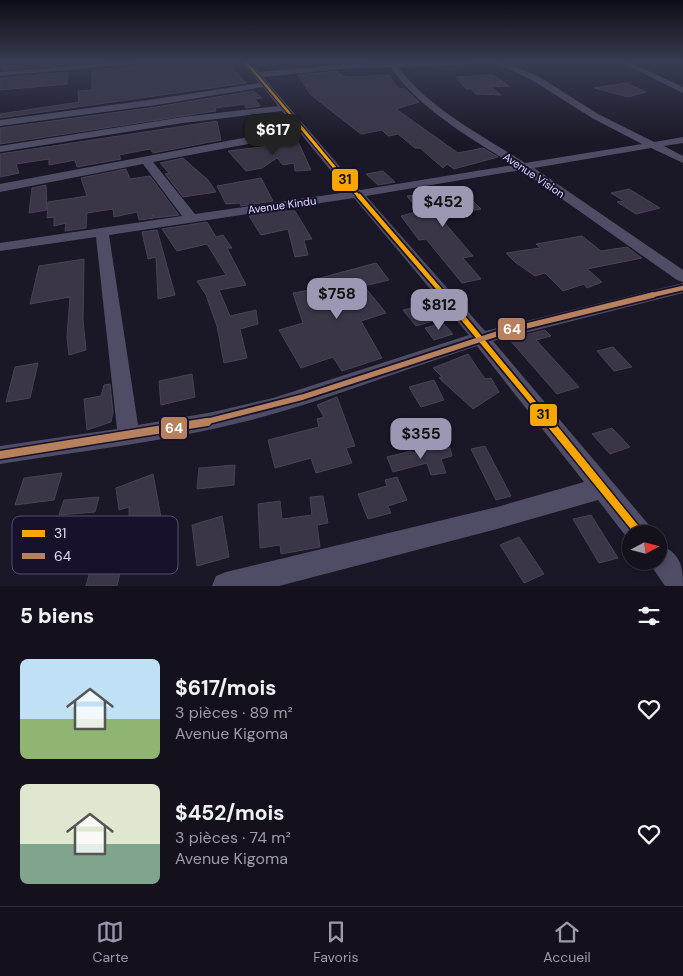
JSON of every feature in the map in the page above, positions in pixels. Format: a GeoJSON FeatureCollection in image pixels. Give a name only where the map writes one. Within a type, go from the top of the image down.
{"type":"FeatureCollection","features":[{"type":"Feature","properties":{"kind":"street"},"geometry":{"type":"LineString","coordinates":[[0,123],[156,102],[214,89]]}},
{"type":"Feature","properties":{"kind":"street"},"geometry":{"type":"LineString","coordinates":[[270,89],[481,338],[633,525]]}},
{"type":"Feature","properties":{"kind":"street","name":"Avenue Vision"},"geometry":{"type":"LineString","coordinates":[[413,89],[444,116],[632,239],[683,277]]}},
{"type":"Feature","properties":{"kind":"street"},"geometry":{"type":"LineString","coordinates":[[553,89],[595,116],[683,160]]}},
{"type":"Feature","properties":{"kind":"street"},"geometry":{"type":"LineString","coordinates":[[0,149],[183,120],[285,108]]}},
{"type":"Feature","properties":{"kind":"street"},"geometry":{"type":"LineString","coordinates":[[0,188],[303,130]]}},
{"type":"Feature","properties":{"kind":"street","name":"Avenue Kindu"},"geometry":{"type":"LineString","coordinates":[[0,247],[357,194],[683,140]]}},
{"type":"Feature","properties":{"kind":"street"},"geometry":{"type":"LineString","coordinates":[[146,160],[191,218]]}},
{"type":"Feature","properties":{"kind":"street"},"geometry":{"type":"LineString","coordinates":[[102,232],[128,434]]}},
{"type":"Feature","properties":{"kind":"street"},"geometry":{"type":"LineString","coordinates":[[0,455],[197,424],[275,405],[481,338],[562,316],[683,288]]}},
{"type":"Feature","properties":{"kind":"street"},"geometry":{"type":"LineString","coordinates":[[226,586],[497,518],[602,488]]}},
{"type":"Feature","properties":{"kind":"street"},"geometry":{"type":"LineString","coordinates":[[668,568],[682,586]]}},
{"type":"Feature","properties":{"kind":"building"},"geometry":{"type":"Polygon","coordinates":[[[201,89],[0,118],[0,114],[79,102],[78,91],[201,89]]]}},
{"type":"Feature","properties":{"kind":"building"},"geometry":{"type":"Polygon","coordinates":[[[307,89],[405,89],[419,102],[396,109],[458,153],[483,148],[498,157],[454,169],[447,164],[443,168],[420,148],[415,148],[398,134],[388,136],[382,130],[361,134],[311,95],[307,89]]]}},
{"type":"Feature","properties":{"kind":"building"},"geometry":{"type":"Polygon","coordinates":[[[471,89],[494,89],[501,95],[476,94],[471,89]]]}},
{"type":"Feature","properties":{"kind":"building"},"geometry":{"type":"Polygon","coordinates":[[[599,89],[640,89],[646,92],[628,97],[599,89]]]}},
{"type":"Feature","properties":{"kind":"building"},"geometry":{"type":"Polygon","coordinates":[[[253,91],[262,98],[255,99],[260,106],[246,108],[244,104],[215,108],[216,111],[0,144],[0,128],[156,107],[253,91]]]}},
{"type":"Feature","properties":{"kind":"building"},"geometry":{"type":"Polygon","coordinates":[[[217,121],[221,140],[153,153],[150,149],[119,155],[121,159],[77,167],[75,160],[49,165],[49,159],[16,164],[19,173],[0,177],[0,154],[217,121]]]}},
{"type":"Feature","properties":{"kind":"building"},"geometry":{"type":"Polygon","coordinates":[[[296,137],[311,170],[295,171],[294,163],[283,165],[277,158],[262,168],[246,171],[228,151],[285,144],[283,139],[296,137]]]}},
{"type":"Feature","properties":{"kind":"building"},"geometry":{"type":"Polygon","coordinates":[[[183,158],[208,180],[216,192],[183,197],[165,174],[169,173],[160,163],[183,158]]]}},
{"type":"Feature","properties":{"kind":"building"},"geometry":{"type":"Polygon","coordinates":[[[126,169],[130,179],[150,176],[179,215],[155,218],[153,215],[154,218],[139,220],[137,212],[114,217],[113,209],[87,213],[86,228],[65,231],[66,223],[54,226],[54,217],[47,218],[48,202],[87,196],[81,178],[126,169]]]}},
{"type":"Feature","properties":{"kind":"building"},"geometry":{"type":"Polygon","coordinates":[[[383,171],[395,182],[378,185],[366,174],[383,171]]]}},
{"type":"Feature","properties":{"kind":"building"},"geometry":{"type":"Polygon","coordinates":[[[261,178],[273,201],[241,206],[240,203],[226,204],[217,186],[261,178]]]}},
{"type":"Feature","properties":{"kind":"building"},"geometry":{"type":"Polygon","coordinates":[[[46,185],[47,210],[29,213],[32,188],[46,185]]]}},
{"type":"Feature","properties":{"kind":"building"},"geometry":{"type":"Polygon","coordinates":[[[460,188],[481,209],[445,215],[432,207],[430,209],[432,208],[473,256],[463,258],[481,279],[462,283],[426,239],[419,240],[401,216],[419,211],[407,196],[460,188]]]}},
{"type":"Feature","properties":{"kind":"building"},"geometry":{"type":"Polygon","coordinates":[[[629,189],[660,208],[636,214],[617,202],[624,201],[611,193],[629,189]]]}},
{"type":"Feature","properties":{"kind":"building"},"geometry":{"type":"Polygon","coordinates":[[[278,211],[295,211],[312,239],[304,240],[308,255],[295,257],[288,229],[261,235],[249,216],[278,211]]]}},
{"type":"Feature","properties":{"kind":"building"},"geometry":{"type":"Polygon","coordinates":[[[207,222],[216,237],[223,235],[232,248],[227,248],[246,285],[219,290],[230,316],[256,310],[258,324],[240,329],[247,358],[224,363],[217,326],[206,295],[197,281],[226,275],[207,244],[177,251],[162,229],[207,222]]]}},
{"type":"Feature","properties":{"kind":"building"},"geometry":{"type":"Polygon","coordinates":[[[157,230],[175,295],[158,299],[156,257],[148,259],[142,232],[157,230]]]}},
{"type":"Feature","properties":{"kind":"building"},"geometry":{"type":"Polygon","coordinates":[[[582,236],[601,251],[627,247],[642,258],[587,269],[602,282],[587,288],[584,284],[563,291],[545,273],[535,276],[516,263],[506,253],[540,248],[536,244],[582,236]]]}},
{"type":"Feature","properties":{"kind":"building"},"geometry":{"type":"Polygon","coordinates":[[[84,259],[83,320],[86,350],[69,355],[67,337],[70,297],[30,304],[39,266],[84,259]]]}},
{"type":"Feature","properties":{"kind":"building"},"geometry":{"type":"Polygon","coordinates":[[[376,263],[389,280],[364,286],[386,313],[361,321],[382,358],[342,371],[333,357],[301,368],[279,330],[303,323],[293,293],[326,287],[320,278],[376,263]]]}},
{"type":"Feature","properties":{"kind":"building"},"geometry":{"type":"Polygon","coordinates":[[[420,306],[433,321],[416,326],[403,310],[420,306]]]}},
{"type":"Feature","properties":{"kind":"building"},"geometry":{"type":"Polygon","coordinates":[[[443,323],[453,334],[434,340],[425,328],[443,323]]]}},
{"type":"Feature","properties":{"kind":"building"},"geometry":{"type":"Polygon","coordinates":[[[545,330],[551,336],[536,340],[579,387],[557,394],[509,339],[545,330]]]}},
{"type":"Feature","properties":{"kind":"building"},"geometry":{"type":"Polygon","coordinates":[[[613,347],[632,367],[614,371],[597,351],[613,347]]]}},
{"type":"Feature","properties":{"kind":"building"},"geometry":{"type":"Polygon","coordinates":[[[468,354],[485,379],[491,378],[499,392],[473,409],[439,378],[442,377],[433,368],[468,354]]]}},
{"type":"Feature","properties":{"kind":"building"},"geometry":{"type":"Polygon","coordinates":[[[38,363],[30,398],[6,402],[15,367],[38,363]]]}},
{"type":"Feature","properties":{"kind":"building"},"geometry":{"type":"Polygon","coordinates":[[[192,374],[195,397],[161,405],[159,381],[192,374]]]}},
{"type":"Feature","properties":{"kind":"building"},"geometry":{"type":"Polygon","coordinates":[[[434,380],[444,400],[421,407],[409,387],[434,380]]]}},
{"type":"Feature","properties":{"kind":"building"},"geometry":{"type":"Polygon","coordinates":[[[110,384],[113,412],[111,422],[87,430],[84,399],[101,396],[104,385],[110,384]]]}},
{"type":"Feature","properties":{"kind":"building"},"geometry":{"type":"Polygon","coordinates":[[[337,397],[355,446],[346,448],[352,463],[316,473],[311,458],[275,468],[268,440],[319,427],[317,419],[324,417],[317,405],[337,397]]]}},
{"type":"Feature","properties":{"kind":"building"},"geometry":{"type":"Polygon","coordinates":[[[612,428],[630,447],[610,454],[592,434],[612,428]]]}},
{"type":"Feature","properties":{"kind":"building"},"geometry":{"type":"Polygon","coordinates":[[[485,446],[511,496],[496,500],[471,449],[485,446]]]}},
{"type":"Feature","properties":{"kind":"building"},"geometry":{"type":"Polygon","coordinates":[[[450,448],[452,456],[441,459],[446,473],[431,475],[427,463],[393,472],[387,457],[411,451],[412,453],[450,448]]]}},
{"type":"Feature","properties":{"kind":"building"},"geometry":{"type":"Polygon","coordinates":[[[235,465],[234,485],[197,489],[199,468],[235,465]]]}},
{"type":"Feature","properties":{"kind":"building"},"geometry":{"type":"Polygon","coordinates":[[[62,473],[54,500],[15,505],[24,478],[62,473]]]}},
{"type":"Feature","properties":{"kind":"building"},"geometry":{"type":"Polygon","coordinates":[[[153,474],[161,516],[129,516],[129,507],[119,510],[116,488],[153,474]]]}},
{"type":"Feature","properties":{"kind":"building"},"geometry":{"type":"Polygon","coordinates":[[[397,477],[407,500],[388,506],[391,513],[368,519],[358,494],[387,486],[385,480],[397,477]]]}},
{"type":"Feature","properties":{"kind":"building"},"geometry":{"type":"Polygon","coordinates":[[[323,496],[328,523],[317,525],[320,547],[281,554],[280,545],[260,548],[258,504],[280,501],[282,519],[312,515],[310,497],[323,496]]]}},
{"type":"Feature","properties":{"kind":"building"},"geometry":{"type":"Polygon","coordinates":[[[99,497],[95,512],[59,515],[64,500],[99,497]]]}},
{"type":"Feature","properties":{"kind":"building"},"geometry":{"type":"Polygon","coordinates":[[[591,515],[618,558],[599,563],[573,519],[591,515]]]}},
{"type":"Feature","properties":{"kind":"building"},"geometry":{"type":"Polygon","coordinates":[[[222,516],[229,557],[197,566],[192,525],[222,516]]]}},
{"type":"Feature","properties":{"kind":"building"},"geometry":{"type":"Polygon","coordinates":[[[519,537],[544,574],[524,583],[500,545],[519,537]]]}},
{"type":"Feature","properties":{"kind":"building"},"geometry":{"type":"Polygon","coordinates":[[[89,574],[120,574],[117,586],[86,586],[89,574]]]}},
{"type":"Feature","properties":{"kind":"transit line","name":"31"},"geometry":{"type":"LineString","coordinates":[[269,89],[481,338],[633,525]]}},
{"type":"Feature","properties":{"kind":"transit line","name":"64"},"geometry":{"type":"LineString","coordinates":[[0,455],[152,432],[243,414],[303,397],[481,338],[683,288]]}}]}
